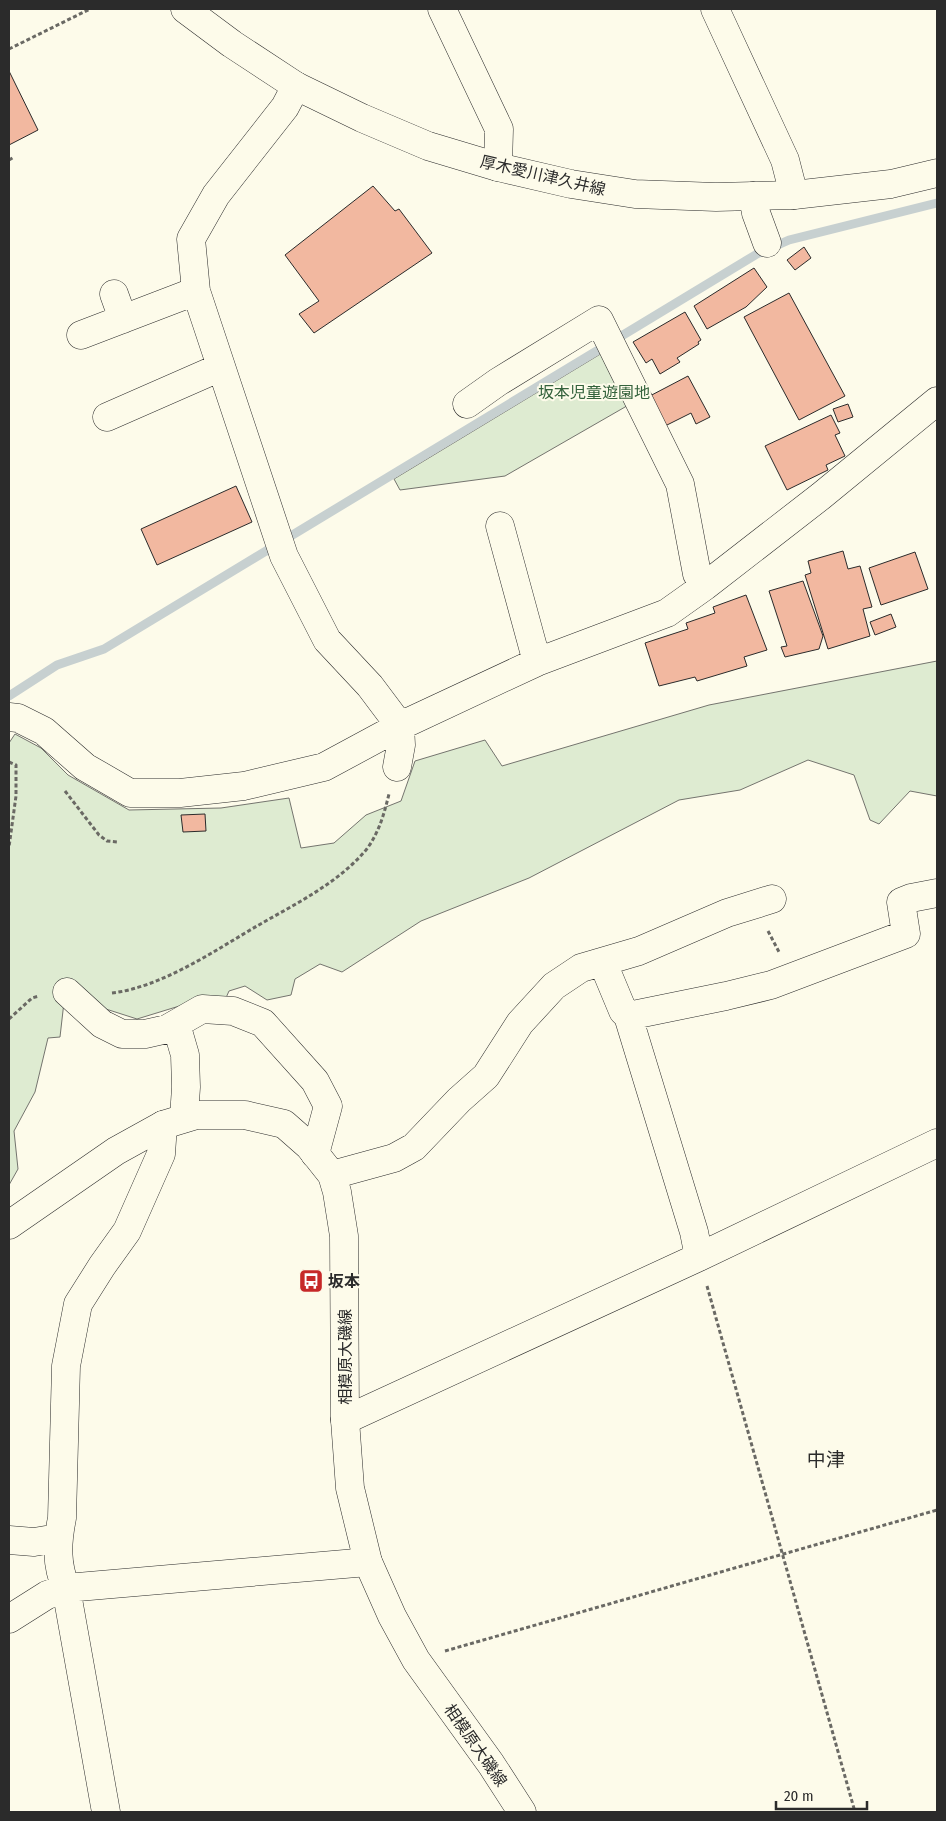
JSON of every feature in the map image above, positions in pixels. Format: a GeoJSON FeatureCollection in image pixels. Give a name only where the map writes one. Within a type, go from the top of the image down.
{"type":"FeatureCollection","features":[{"type":"Feature","properties":{"kind":"street","name":"厚木愛川津久井線"},"geometry":{"type":"LineString","coordinates":[[185,9],[232,44],[296,86],[362,118],[428,146],[498,167],[571,184],[635,194],[716,198],[794,195],[891,184],[937,173]]}},
{"type":"Feature","properties":{"kind":"street"},"geometry":{"type":"LineString","coordinates":[[442,9],[499,129],[498,167]]}},
{"type":"Feature","properties":{"kind":"street"},"geometry":{"type":"LineString","coordinates":[[715,9],[786,160],[794,195]]}},
{"type":"Feature","properties":{"kind":"street"},"geometry":{"type":"LineString","coordinates":[[296,86],[285,107],[216,195],[200,203],[191,239],[196,291],[279,544],[327,640],[370,686],[400,726],[401,745],[397,767]]}},
{"type":"Feature","properties":{"kind":"street"},"geometry":{"type":"LineString","coordinates":[[754,196],[756,213],[767,243]]}},
{"type":"Feature","properties":{"kind":"street"},"geometry":{"type":"LineString","coordinates":[[82,335],[119,306],[196,291]]}},
{"type":"Feature","properties":{"kind":"street"},"geometry":{"type":"LineString","coordinates":[[478,390],[599,320],[680,484],[697,574],[705,586]]}},
{"type":"Feature","properties":{"kind":"street"},"geometry":{"type":"LineString","coordinates":[[107,417],[221,367]]}},
{"type":"Feature","properties":{"kind":"street"},"geometry":{"type":"LineString","coordinates":[[9,717],[18,718],[44,732],[85,767],[130,793],[180,793],[244,786],[324,766],[400,726],[537,662],[667,613],[705,586],[937,402]]}},
{"type":"Feature","properties":{"kind":"street"},"geometry":{"type":"LineString","coordinates":[[500,526],[537,662]]}},
{"type":"Feature","properties":{"kind":"street"},"geometry":{"type":"LineString","coordinates":[[628,1016],[771,985],[906,934],[896,902],[937,893]]}},
{"type":"Feature","properties":{"kind":"street"},"geometry":{"type":"LineString","coordinates":[[67,992],[102,1024],[122,1034],[145,1034],[167,1029],[202,1009],[233,1011],[262,1023],[315,1081],[328,1106],[323,1164],[394,1158],[414,1147],[459,1100],[486,1076],[520,1023],[554,986],[581,968],[639,951],[727,913],[763,902]]}},
{"type":"Feature","properties":{"kind":"street"},"geometry":{"type":"LineString","coordinates":[[603,962],[623,1011],[628,1016],[694,1232],[699,1257]]}},
{"type":"Feature","properties":{"kind":"street"},"geometry":{"type":"LineString","coordinates":[[106,1812],[66,1588],[60,1573],[58,1538],[62,1518],[66,1366],[78,1304],[127,1231],[161,1154],[186,1087],[185,1055],[176,1024]]}},
{"type":"Feature","properties":{"kind":"street","name":"相模原大磯線"},"geometry":{"type":"LineString","coordinates":[[9,1225],[116,1151],[174,1122],[196,1115],[245,1115],[284,1124],[309,1146],[323,1164],[337,1192],[344,1236],[345,1420],[350,1488],[368,1562],[392,1616],[416,1660],[491,1764],[522,1812]]}},
{"type":"Feature","properties":{"kind":"street"},"geometry":{"type":"LineString","coordinates":[[345,1420],[699,1257],[937,1143]]}},
{"type":"Feature","properties":{"kind":"street"},"geometry":{"type":"LineString","coordinates":[[9,1540],[34,1542],[58,1538]]}},
{"type":"Feature","properties":{"kind":"street"},"geometry":{"type":"LineString","coordinates":[[9,1620],[46,1595],[66,1588],[368,1562]]}},
{"type":"Feature","properties":{"kind":"path"},"geometry":{"type":"LineString","coordinates":[[9,49],[90,9]]}},
{"type":"Feature","properties":{"kind":"path"},"geometry":{"type":"LineString","coordinates":[[9,160],[14,157]]}},
{"type":"Feature","properties":{"kind":"path"},"geometry":{"type":"LineString","coordinates":[[70,754],[57,768],[57,782],[100,836],[107,842],[117,842]]}},
{"type":"Feature","properties":{"kind":"path"},"geometry":{"type":"LineString","coordinates":[[9,762],[16,765],[16,796],[9,847]]}},
{"type":"Feature","properties":{"kind":"path"},"geometry":{"type":"LineString","coordinates":[[9,1019],[32,998],[48,992],[113,993],[131,990],[182,970],[334,881],[366,850],[379,830],[397,767]]}},
{"type":"Feature","properties":{"kind":"path"},"geometry":{"type":"LineString","coordinates":[[763,902],[792,977]]}},
{"type":"Feature","properties":{"kind":"path"},"geometry":{"type":"LineString","coordinates":[[699,1257],[854,1812]]}},
{"type":"Feature","properties":{"kind":"path"},"geometry":{"type":"LineString","coordinates":[[416,1660],[937,1510]]}},
{"type":"Feature","properties":{"kind":"green space","name":"坂本児童遊園地"},"geometry":{"type":"Polygon","coordinates":[[[607,350],[632,403],[505,476],[400,490],[394,479],[607,350]]]}},
{"type":"Feature","properties":{"kind":"green space"},"geometry":{"type":"Polygon","coordinates":[[[937,661],[937,796],[910,791],[879,824],[870,820],[854,775],[808,760],[740,790],[679,800],[529,878],[421,921],[342,972],[320,964],[295,979],[291,995],[267,1000],[245,986],[229,991],[225,1000],[199,1000],[137,1019],[109,1010],[64,1002],[60,1037],[48,1038],[35,1092],[14,1131],[18,1169],[9,1185],[9,743],[15,734],[41,748],[68,775],[129,810],[221,808],[289,798],[301,848],[334,843],[366,815],[401,801],[415,761],[485,740],[502,766],[709,705],[937,661]]]}},
{"type":"Feature","properties":{"kind":"building"},"geometry":{"type":"Polygon","coordinates":[[[9,71],[38,130],[9,145],[9,71]]]}},
{"type":"Feature","properties":{"kind":"building"},"geometry":{"type":"Polygon","coordinates":[[[373,186],[395,211],[399,209],[432,253],[314,333],[299,314],[319,301],[285,255],[373,186]]]}},
{"type":"Feature","properties":{"kind":"building"},"geometry":{"type":"Polygon","coordinates":[[[804,247],[811,258],[795,270],[787,260],[804,247]]]}},
{"type":"Feature","properties":{"kind":"building"},"geometry":{"type":"Polygon","coordinates":[[[754,268],[767,287],[746,307],[707,329],[694,306],[754,268]]]}},
{"type":"Feature","properties":{"kind":"building"},"geometry":{"type":"Polygon","coordinates":[[[789,293],[845,396],[799,420],[744,317],[789,293]]]}},
{"type":"Feature","properties":{"kind":"building"},"geometry":{"type":"Polygon","coordinates":[[[685,312],[701,340],[698,342],[699,344],[677,358],[680,362],[660,374],[652,359],[646,363],[633,342],[685,312]]]}},
{"type":"Feature","properties":{"kind":"building"},"geometry":{"type":"Polygon","coordinates":[[[688,376],[710,417],[696,424],[691,413],[661,428],[646,398],[688,376]]]}},
{"type":"Feature","properties":{"kind":"building"},"geometry":{"type":"Polygon","coordinates":[[[848,404],[853,417],[838,422],[833,409],[848,404]]]}},
{"type":"Feature","properties":{"kind":"building"},"geometry":{"type":"Polygon","coordinates":[[[831,415],[840,433],[835,435],[845,456],[826,465],[828,470],[787,490],[765,446],[831,415]]]}},
{"type":"Feature","properties":{"kind":"building"},"geometry":{"type":"Polygon","coordinates":[[[236,486],[252,522],[157,565],[141,529],[236,486]]]}},
{"type":"Feature","properties":{"kind":"building"},"geometry":{"type":"Polygon","coordinates":[[[843,551],[848,569],[860,566],[872,607],[863,609],[870,636],[828,649],[805,575],[811,573],[808,561],[843,551]]]}},
{"type":"Feature","properties":{"kind":"building"},"geometry":{"type":"Polygon","coordinates":[[[915,552],[928,589],[881,605],[869,568],[915,552]]]}},
{"type":"Feature","properties":{"kind":"building"},"geometry":{"type":"Polygon","coordinates":[[[803,581],[823,636],[819,649],[785,657],[781,647],[787,646],[769,591],[803,581]]]}},
{"type":"Feature","properties":{"kind":"building"},"geometry":{"type":"Polygon","coordinates":[[[746,595],[767,650],[744,657],[747,666],[697,681],[695,677],[659,686],[645,643],[688,629],[686,623],[715,613],[713,607],[746,595]]]}},
{"type":"Feature","properties":{"kind":"building"},"geometry":{"type":"Polygon","coordinates":[[[891,614],[896,627],[875,635],[870,622],[891,614]]]}},
{"type":"Feature","properties":{"kind":"building"},"geometry":{"type":"Polygon","coordinates":[[[205,814],[206,831],[183,832],[181,815],[205,814]]]}},
{"type":"Feature","properties":{"kind":"waterway"},"geometry":{"type":"LineString","coordinates":[[9,696],[57,665],[104,649],[757,254],[789,240],[937,203]]}},
{"type":"Feature","properties":{"kind":"place","name":"坂本"},"geometry":{"type":"Point","coordinates":[311,1281]}},
{"type":"Feature","properties":{"kind":"district","name":"中津"},"geometry":{"type":"Point","coordinates":[826,1459]}}]}
